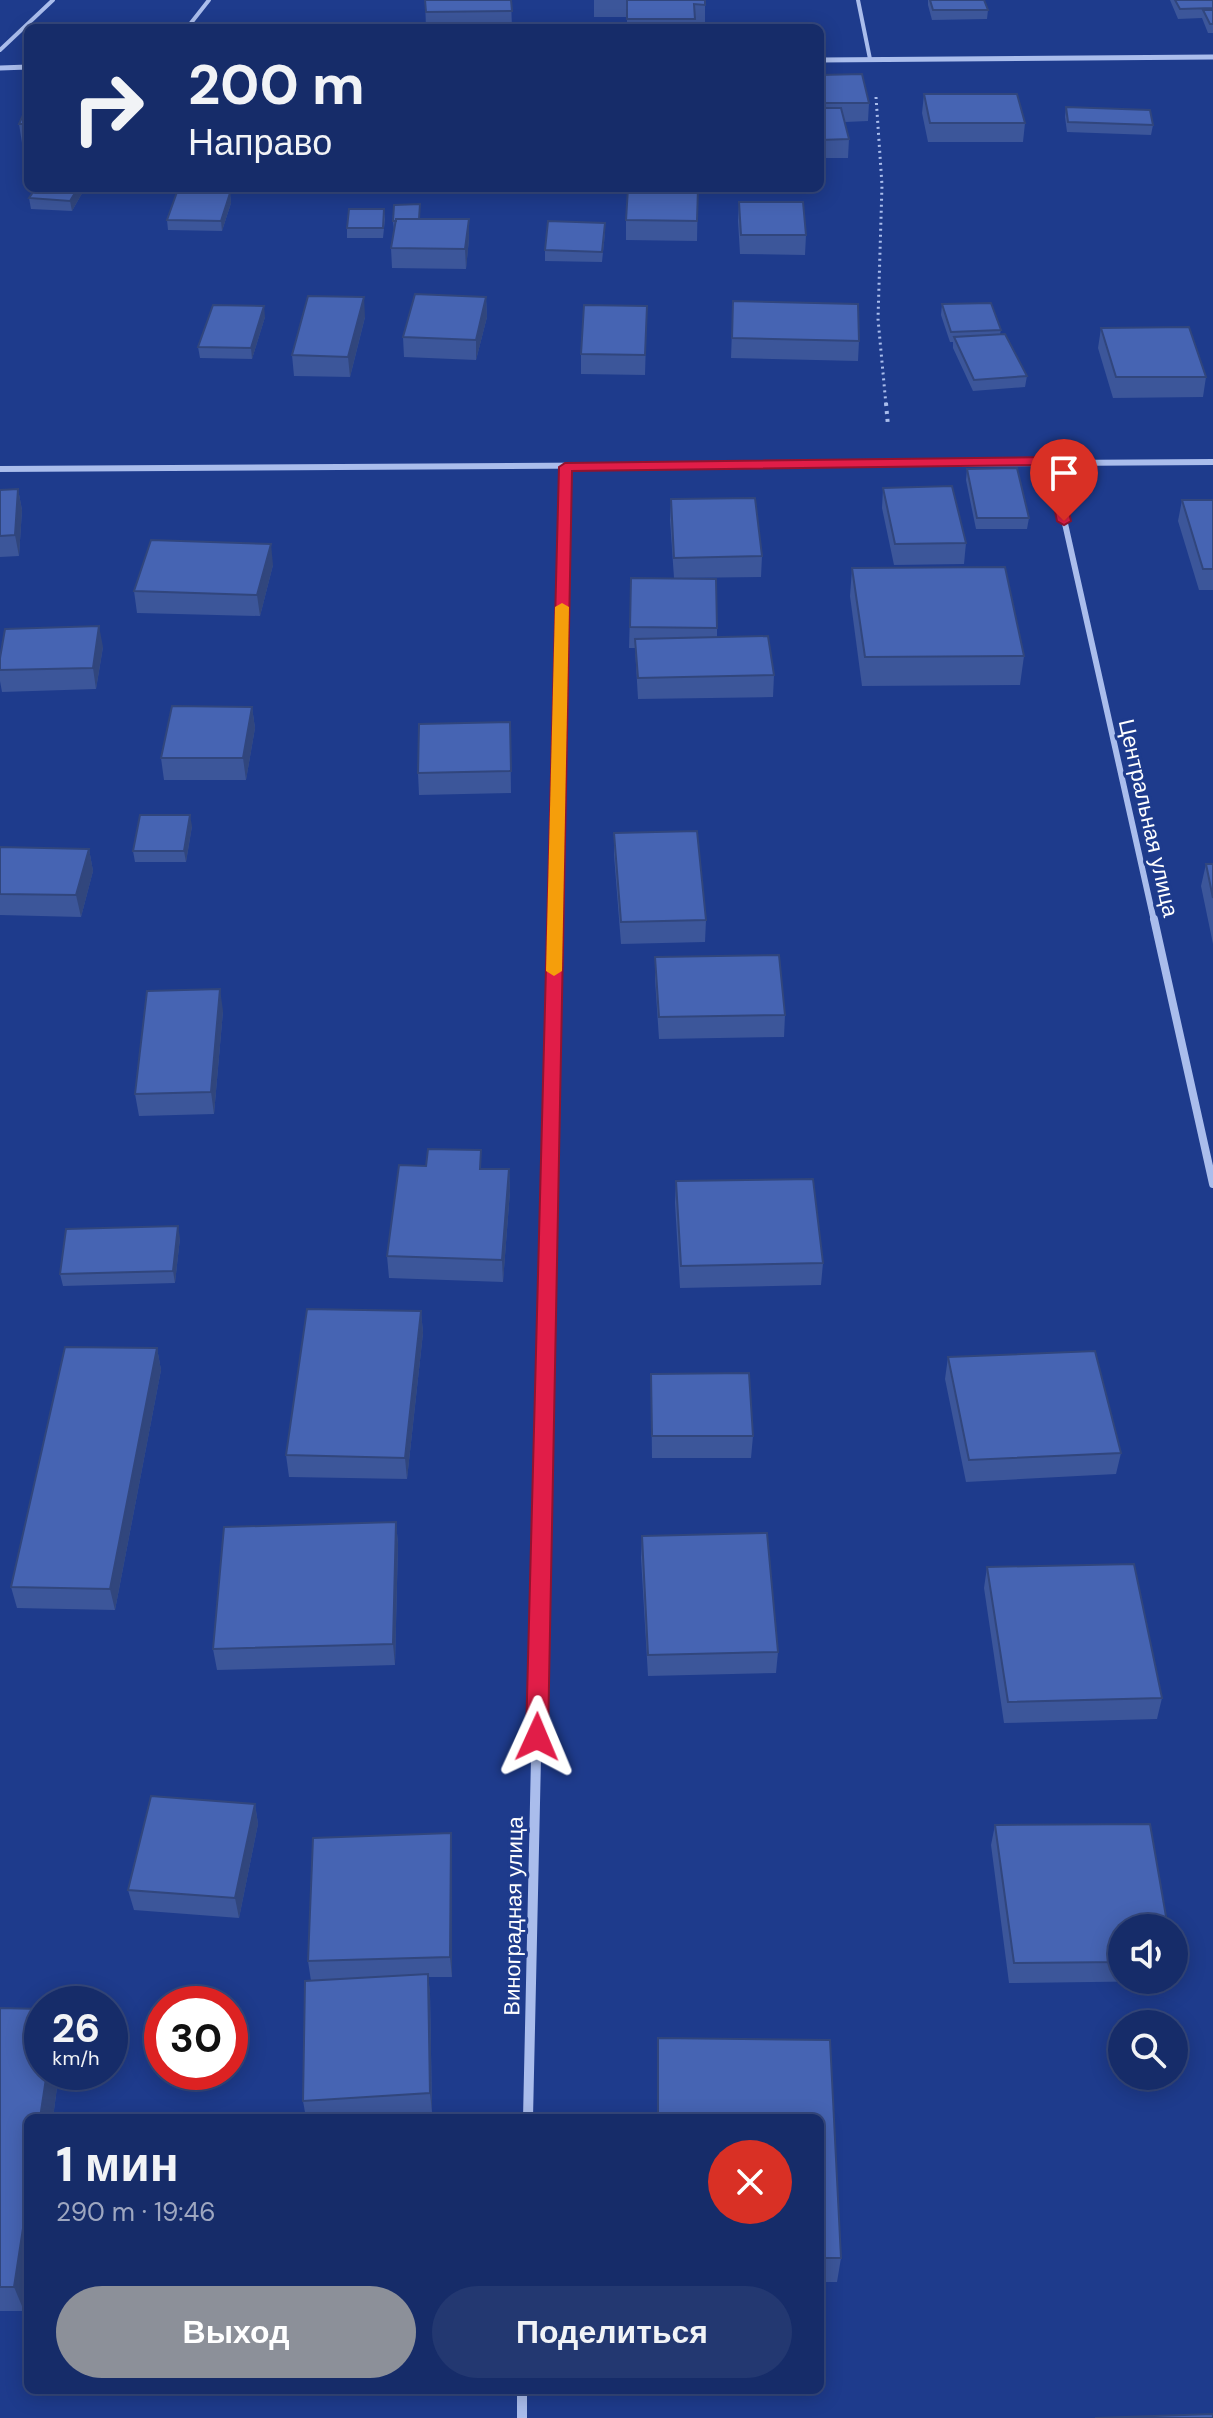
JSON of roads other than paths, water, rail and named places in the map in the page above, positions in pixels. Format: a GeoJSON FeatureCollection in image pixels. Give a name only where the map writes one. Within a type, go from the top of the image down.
{"type":"FeatureCollection","features":[{"type":"Feature","properties":{"kind":"street"},"geometry":{"type":"LineString","coordinates":[[824,60],[1213,57]]}},
{"type":"Feature","properties":{"kind":"street"},"geometry":{"type":"LineString","coordinates":[[0,68],[24,67]]}},
{"type":"Feature","properties":{"kind":"street","name":"Центральная улица"},"geometry":{"type":"LineString","coordinates":[[1051,461],[1213,1184]]}},
{"type":"Feature","properties":{"kind":"street"},"geometry":{"type":"LineString","coordinates":[[0,469],[1213,462]]}},
{"type":"Feature","properties":{"kind":"street","name":"Виноградная улица"},"geometry":{"type":"LineString","coordinates":[[528,2114],[565,467]]}},
{"type":"Feature","properties":{"kind":"street"},"geometry":{"type":"LineString","coordinates":[[522,2394],[522,2418]]}},
{"type":"Feature","properties":{"kind":"lane"},"geometry":{"type":"LineString","coordinates":[[28,24],[53,0]]}},
{"type":"Feature","properties":{"kind":"lane"},"geometry":{"type":"LineString","coordinates":[[190,24],[209,0]]}},
{"type":"Feature","properties":{"kind":"lane"},"geometry":{"type":"LineString","coordinates":[[858,0],[870,59]]}},
{"type":"Feature","properties":{"kind":"lane"},"geometry":{"type":"LineString","coordinates":[[0,50],[24,27]]}}]}
